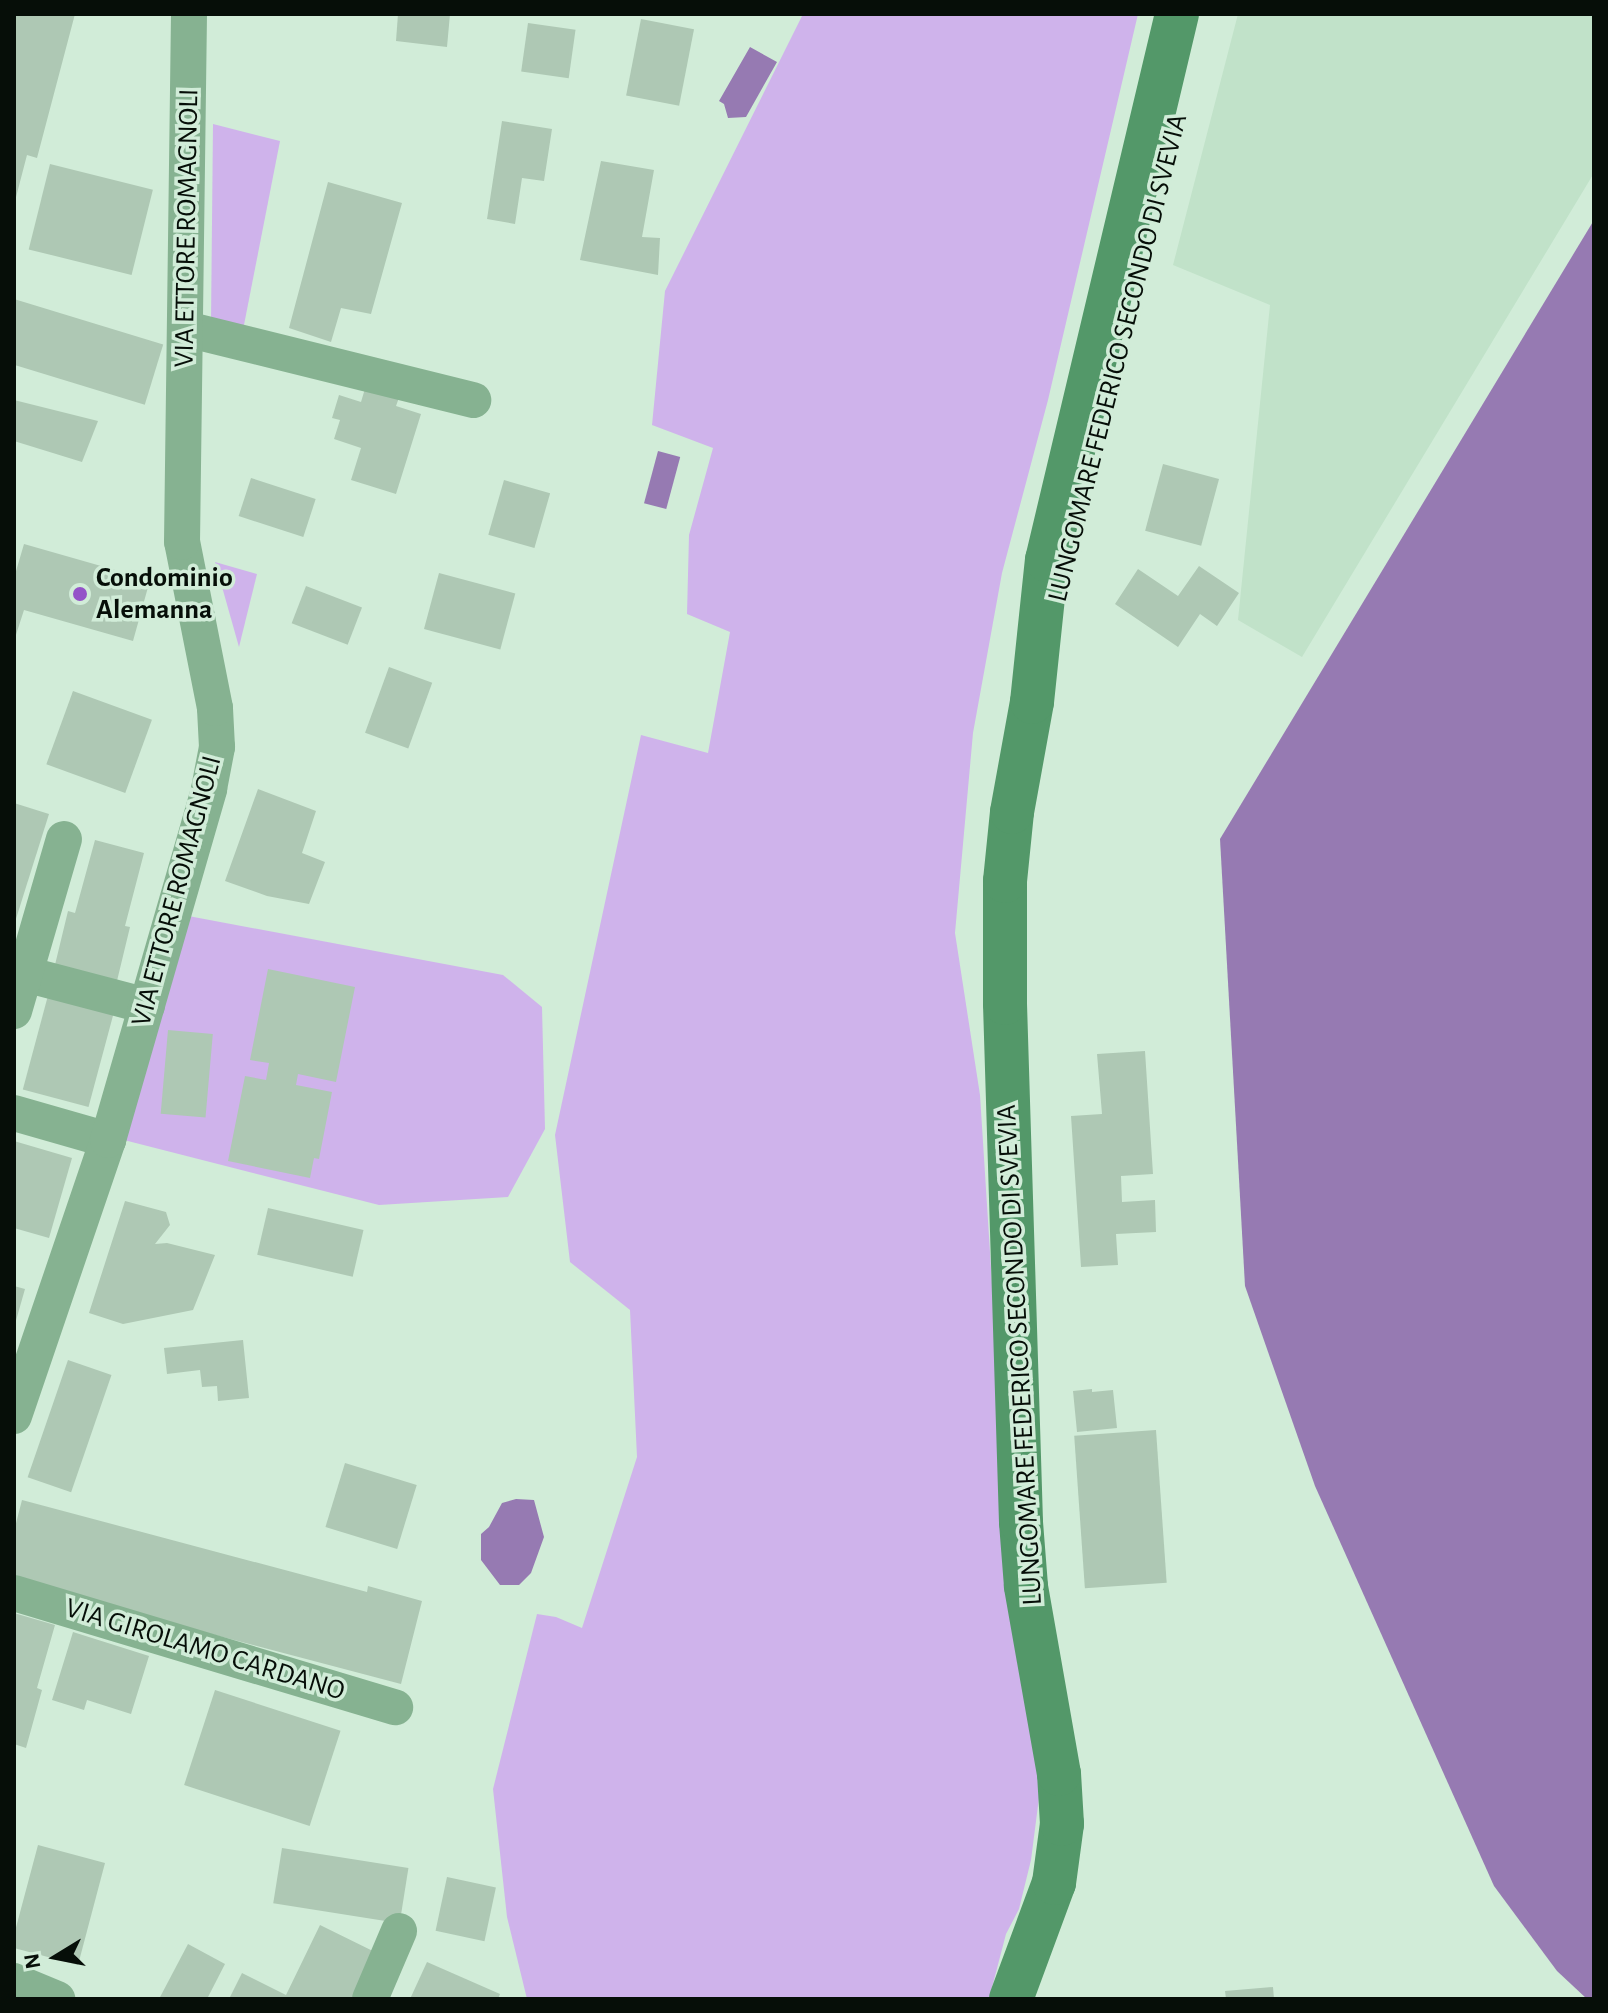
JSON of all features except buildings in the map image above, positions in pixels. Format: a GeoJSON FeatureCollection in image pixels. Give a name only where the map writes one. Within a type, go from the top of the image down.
{"type":"FeatureCollection","features":[{"type":"Feature","properties":{"kind":"street","name":"VIA ETTORE ROMAGNOLI"},"geometry":{"type":"LineString","coordinates":[[14,1416],[108,1140],[209,789],[217,747],[215,708],[182,542],[189,14]]}},
{"type":"Feature","properties":{"kind":"street","name":"LUNGOMARE FEDERICO SECONDO DI SVEVIA"},"geometry":{"type":"LineString","coordinates":[[1032,702],[1047,560],[1177,14]]}},
{"type":"Feature","properties":{"kind":"street","name":"LUNGOMARE FEDERICO SECONDO DI SVEVIA"},"geometry":{"type":"LineString","coordinates":[[1011,1999],[1054,1883],[1062,1824],[1059,1774],[1026,1586],[1023,1548],[1006,1034],[1005,881],[1012,812],[1032,702],[1203,14]]}},
{"type":"Feature","properties":{"kind":"street"},"geometry":{"type":"LineString","coordinates":[[186,329],[473,400]]}},
{"type":"Feature","properties":{"kind":"street"},"geometry":{"type":"LineString","coordinates":[[14,1011],[64,839]]}},
{"type":"Feature","properties":{"kind":"street"},"geometry":{"type":"LineString","coordinates":[[25,974],[147,1006]]}},
{"type":"Feature","properties":{"kind":"street"},"geometry":{"type":"LineString","coordinates":[[14,1113],[108,1140]]}},
{"type":"Feature","properties":{"kind":"street","name":"VIA GIROLAMO CARDANO"},"geometry":{"type":"LineString","coordinates":[[14,1593],[395,1707]]}},
{"type":"Feature","properties":{"kind":"street"},"geometry":{"type":"LineString","coordinates":[[370,1999],[399,1931]]}},
{"type":"Feature","properties":{"kind":"street"},"geometry":{"type":"LineString","coordinates":[[14,1981],[57,1999]]}},
{"type":"Feature","properties":{"kind":"shaded area"},"geometry":{"type":"Polygon","coordinates":[[[803,14],[1138,14],[1048,400],[1002,573],[973,733],[955,933],[980,1095],[1000,1409],[1040,1790],[1031,1860],[1019,1909],[1006,1934],[989,1999],[527,1999],[507,1917],[493,1789],[537,1614],[556,1617],[582,1628],[637,1457],[630,1310],[570,1262],[555,1135],[641,735],[708,753],[730,632],[687,614],[689,535],[713,448],[652,425],[665,291],[803,14]]]}},
{"type":"Feature","properties":{"kind":"shaded area"},"geometry":{"type":"Polygon","coordinates":[[[1238,14],[1594,14],[1594,173],[1302,657],[1238,620],[1270,305],[1173,265],[1238,14]]]}},
{"type":"Feature","properties":{"kind":"shaded area"},"geometry":{"type":"Polygon","coordinates":[[[750,47],[777,62],[746,117],[728,118],[724,104],[719,101],[750,47]]]}},
{"type":"Feature","properties":{"kind":"shaded area"},"geometry":{"type":"Polygon","coordinates":[[[213,124],[280,141],[243,330],[211,322],[213,124]]]}},
{"type":"Feature","properties":{"kind":"shaded area"},"geometry":{"type":"Polygon","coordinates":[[[1594,220],[1594,1999],[1587,1999],[1557,1971],[1494,1886],[1315,1486],[1245,1286],[1220,839],[1594,220]]]}},
{"type":"Feature","properties":{"kind":"shaded area"},"geometry":{"type":"Polygon","coordinates":[[[658,451],[680,457],[666,509],[644,503],[658,451]]]}},
{"type":"Feature","properties":{"kind":"shaded area"},"geometry":{"type":"Polygon","coordinates":[[[215,562],[257,574],[239,647],[215,562]]]}},
{"type":"Feature","properties":{"kind":"shaded area"},"geometry":{"type":"Polygon","coordinates":[[[183,915],[503,975],[542,1007],[545,1129],[508,1197],[379,1205],[120,1139],[183,915]]]}},
{"type":"Feature","properties":{"kind":"shaded area"},"geometry":{"type":"Polygon","coordinates":[[[516,1499],[534,1500],[544,1537],[531,1573],[519,1585],[500,1585],[481,1560],[481,1534],[489,1527],[502,1503],[516,1499]]]}},
{"type":"Feature","properties":{"kind":"place","name":"Condominio Alemanna"},"geometry":{"type":"Point","coordinates":[80,594]}}]}
